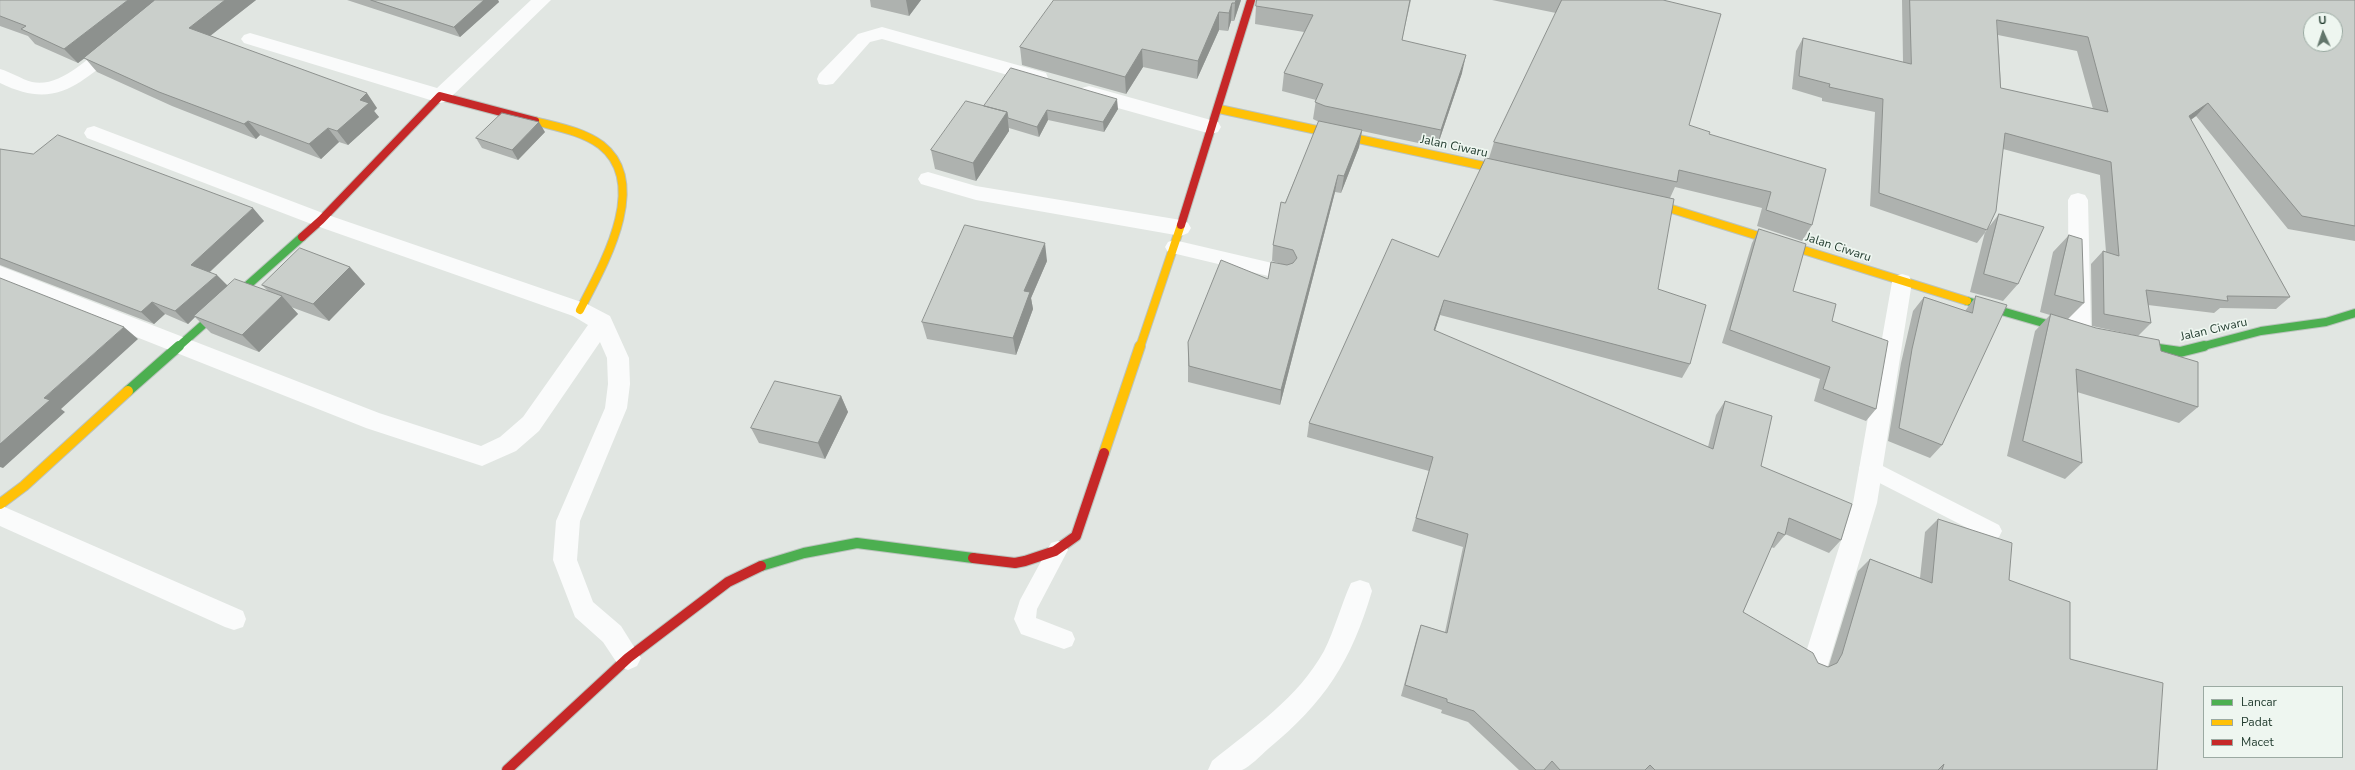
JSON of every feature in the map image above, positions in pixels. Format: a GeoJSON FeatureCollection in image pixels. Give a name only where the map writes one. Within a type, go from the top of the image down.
{"type":"FeatureCollection","features":[{"type":"Feature","properties":{"kind":"street"},"geometry":{"type":"LineString","coordinates":[[0,504],[24,486],[178,346],[321,220],[440,96],[542,0]]}},
{"type":"Feature","properties":{"kind":"street"},"geometry":{"type":"LineString","coordinates":[[507,770],[628,658],[728,582],[756,568],[804,553],[857,543],[1015,563],[1038,559],[1058,550],[1076,536],[1181,228],[1211,127],[1219,109],[1251,0]]}},
{"type":"Feature","properties":{"kind":"street"},"geometry":{"type":"LineString","coordinates":[[826,79],[864,38],[882,33],[1211,127]]}},
{"type":"Feature","properties":{"kind":"street"},"geometry":{"type":"LineString","coordinates":[[0,75],[29,88],[46,88],[62,83],[75,78],[131,34]]}},
{"type":"Feature","properties":{"kind":"street"},"geometry":{"type":"LineString","coordinates":[[250,39],[440,96],[579,133],[598,142],[616,159],[625,183],[618,229],[580,310]]}},
{"type":"Feature","properties":{"kind":"street","name":"Jalan Ciwaru"},"geometry":{"type":"LineString","coordinates":[[1219,109],[1522,174]]}},
{"type":"Feature","properties":{"kind":"street"},"geometry":{"type":"LineString","coordinates":[[94,133],[321,220],[580,310],[602,322],[618,358],[620,384],[616,408],[607,432],[568,521],[566,560],[584,608],[612,634],[628,658]]}},
{"type":"Feature","properties":{"kind":"street"},"geometry":{"type":"LineString","coordinates":[[928,179],[976,193],[1181,228]]}},
{"type":"Feature","properties":{"kind":"street","name":"Jalan Ciwaru"},"geometry":{"type":"LineString","coordinates":[[1631,197],[1654,202],[1902,282],[2083,335]]}},
{"type":"Feature","properties":{"kind":"street"},"geometry":{"type":"LineString","coordinates":[[2078,200],[2083,335]]}},
{"type":"Feature","properties":{"kind":"street"},"geometry":{"type":"LineString","coordinates":[[0,274],[178,346],[374,421],[482,456],[508,444],[530,424],[602,322]]}},
{"type":"Feature","properties":{"kind":"street"},"geometry":{"type":"LineString","coordinates":[[1815,665],[1865,503],[1902,282]]}},
{"type":"Feature","properties":{"kind":"street","name":"Jalan Ciwaru"},"geometry":{"type":"LineString","coordinates":[[2123,343],[2180,352],[2261,332],[2326,322],[2355,313]]}},
{"type":"Feature","properties":{"kind":"street"},"geometry":{"type":"LineString","coordinates":[[0,515],[234,619]]}},
{"type":"Feature","properties":{"kind":"street"},"geometry":{"type":"LineString","coordinates":[[1221,770],[1310,694],[1324,673],[1355,609],[1360,591]]}},
{"type":"Feature","properties":{"kind":"lane"},"geometry":{"type":"LineString","coordinates":[[1174,247],[1285,273]]}},
{"type":"Feature","properties":{"kind":"lane"},"geometry":{"type":"LineString","coordinates":[[1870,468],[1992,531]]}},
{"type":"Feature","properties":{"kind":"lane"},"geometry":{"type":"LineString","coordinates":[[1058,550],[1026,607],[1025,619],[1029,627],[1064,639]]}},
{"type":"Feature","properties":{"kind":"building"},"geometry":{"type":"Polygon","coordinates":[[[0,0],[128,0],[64,49],[21,29],[26,26],[0,16],[0,0]]]}},
{"type":"Feature","properties":{"kind":"building"},"geometry":{"type":"Polygon","coordinates":[[[155,0],[225,0],[189,28],[367,93],[360,100],[369,103],[337,131],[328,128],[309,144],[248,121],[244,124],[159,92],[84,58],[155,0]]]}},
{"type":"Feature","properties":{"kind":"building"},"geometry":{"type":"Polygon","coordinates":[[[371,0],[484,0],[454,27],[371,0]]]}},
{"type":"Feature","properties":{"kind":"building"},"geometry":{"type":"Polygon","coordinates":[[[1054,0],[1236,0],[1235,3],[1232,3],[1229,13],[1219,12],[1198,61],[1142,49],[1125,77],[1020,47],[1054,0]]]}},
{"type":"Feature","properties":{"kind":"building"},"geometry":{"type":"Polygon","coordinates":[[[1257,0],[1410,0],[1402,40],[1466,55],[1441,130],[1325,106],[1315,102],[1323,84],[1284,73],[1313,15],[1256,6],[1257,0]]]}},
{"type":"Feature","properties":{"kind":"building"},"geometry":{"type":"Polygon","coordinates":[[[1562,0],[1663,0],[1721,14],[1689,125],[1710,132],[1709,134],[1826,169],[1812,225],[1766,210],[1771,192],[1679,170],[1677,182],[1494,142],[1562,0]]]}},
{"type":"Feature","properties":{"kind":"building"},"geometry":{"type":"Polygon","coordinates":[[[1910,0],[2355,0],[2355,226],[2302,216],[2208,103],[2189,116],[2290,297],[2227,296],[2228,301],[2146,290],[2151,323],[2104,314],[2103,251],[2119,256],[2111,162],[2005,133],[1996,211],[1987,230],[1879,193],[1883,99],[1829,87],[1830,84],[1799,76],[1803,38],[1911,64],[1910,0]],[[1997,20],[2001,88],[2108,112],[2088,37],[1997,20]]]}},
{"type":"Feature","properties":{"kind":"building"},"geometry":{"type":"Polygon","coordinates":[[[1011,68],[1117,99],[1103,122],[1047,110],[1037,127],[1008,118],[1007,112],[984,106],[1011,68]]]}},
{"type":"Feature","properties":{"kind":"building"},"geometry":{"type":"Polygon","coordinates":[[[966,101],[1007,112],[973,163],[931,150],[966,101]]]}},
{"type":"Feature","properties":{"kind":"building"},"geometry":{"type":"Polygon","coordinates":[[[502,113],[539,122],[512,150],[476,138],[502,113]]]}},
{"type":"Feature","properties":{"kind":"building"},"geometry":{"type":"Polygon","coordinates":[[[1319,121],[1362,130],[1344,176],[1338,175],[1281,390],[1189,366],[1188,342],[1221,260],[1268,279],[1271,262],[1287,265],[1293,263],[1297,258],[1293,250],[1273,245],[1281,202],[1285,203],[1319,121]]]}},
{"type":"Feature","properties":{"kind":"building"},"geometry":{"type":"Polygon","coordinates":[[[58,135],[253,208],[191,265],[217,275],[175,311],[152,302],[141,312],[0,258],[0,149],[33,154],[58,135]]]}},
{"type":"Feature","properties":{"kind":"building"},"geometry":{"type":"Polygon","coordinates":[[[1486,158],[1674,199],[1658,289],[1706,305],[1690,364],[1444,300],[1434,330],[1713,449],[1725,401],[1772,416],[1761,466],[1852,504],[1841,540],[1789,518],[1785,535],[1778,532],[1743,612],[1813,653],[1818,663],[1828,667],[1837,663],[1842,654],[1870,559],[1932,583],[1938,519],[2012,543],[2009,580],[2070,602],[2070,659],[2163,683],[2157,770],[1942,770],[1944,764],[1938,770],[1655,770],[1650,765],[1645,770],[1560,770],[1552,761],[1544,770],[1536,770],[1474,711],[1447,702],[1447,699],[1405,685],[1421,625],[1447,633],[1468,534],[1416,518],[1433,457],[1309,423],[1392,239],[1438,257],[1486,158]]]}},
{"type":"Feature","properties":{"kind":"building"},"geometry":{"type":"Polygon","coordinates":[[[1999,214],[2044,227],[2018,284],[1984,274],[1999,214]]]}},
{"type":"Feature","properties":{"kind":"building"},"geometry":{"type":"Polygon","coordinates":[[[965,225],[1045,243],[1024,291],[1030,292],[1013,338],[922,322],[965,225]]]}},
{"type":"Feature","properties":{"kind":"building"},"geometry":{"type":"Polygon","coordinates":[[[1759,229],[1806,244],[1793,291],[1836,304],[1832,321],[1888,341],[1876,409],[1823,389],[1830,367],[1730,330],[1759,229]]]}},
{"type":"Feature","properties":{"kind":"building"},"geometry":{"type":"Polygon","coordinates":[[[2069,235],[2082,239],[2084,303],[2055,295],[2069,235]]]}},
{"type":"Feature","properties":{"kind":"building"},"geometry":{"type":"Polygon","coordinates":[[[300,248],[350,267],[313,304],[262,285],[300,248]]]}},
{"type":"Feature","properties":{"kind":"building"},"geometry":{"type":"Polygon","coordinates":[[[0,278],[124,327],[44,398],[50,400],[0,444],[0,278]]]}},
{"type":"Feature","properties":{"kind":"building"},"geometry":{"type":"Polygon","coordinates":[[[235,279],[282,296],[242,335],[194,316],[235,279]]]}},
{"type":"Feature","properties":{"kind":"building"},"geometry":{"type":"Polygon","coordinates":[[[1976,296],[2007,305],[1942,445],[1899,428],[1912,349],[1924,297],[1972,313],[1976,296]]]}},
{"type":"Feature","properties":{"kind":"building"},"geometry":{"type":"Polygon","coordinates":[[[2051,314],[2096,328],[2159,340],[2161,351],[2198,362],[2198,407],[2076,369],[2082,463],[2023,441],[2051,314]]]}},
{"type":"Feature","properties":{"kind":"building"},"geometry":{"type":"Polygon","coordinates":[[[775,381],[841,396],[818,443],[751,428],[775,381]]]}},
{"type":"Feature","properties":{"kind":"traffic: fast"},"geometry":{"type":"LineString","coordinates":[[128,391],[302,237]]}},
{"type":"Feature","properties":{"kind":"traffic: fast"},"geometry":{"type":"LineString","coordinates":[[1967,301],[2071,331]]}},
{"type":"Feature","properties":{"kind":"traffic: fast"},"geometry":{"type":"LineString","coordinates":[[2132,345],[2180,352],[2261,331],[2326,322],[2355,313]]}},
{"type":"Feature","properties":{"kind":"traffic: fast"},"geometry":{"type":"LineString","coordinates":[[761,566],[804,553],[857,543],[973,558]]}},
{"type":"Feature","properties":{"kind":"traffic: slow"},"geometry":{"type":"LineString","coordinates":[[1219,109],[1512,172]]}},
{"type":"Feature","properties":{"kind":"traffic: slow"},"geometry":{"type":"LineString","coordinates":[[535,121],[570,130],[595,141],[602,146],[616,162],[622,182],[622,204],[617,226],[609,250],[580,310]]}},
{"type":"Feature","properties":{"kind":"traffic: slow"},"geometry":{"type":"LineString","coordinates":[[1643,200],[1967,301]]}},
{"type":"Feature","properties":{"kind":"traffic: slow"},"geometry":{"type":"LineString","coordinates":[[1104,453],[1181,225]]}},
{"type":"Feature","properties":{"kind":"traffic: slow"},"geometry":{"type":"LineString","coordinates":[[0,504],[24,486],[128,391]]}},
{"type":"Feature","properties":{"kind":"traffic: jam"},"geometry":{"type":"LineString","coordinates":[[1181,225],[1251,0]]}},
{"type":"Feature","properties":{"kind":"traffic: jam"},"geometry":{"type":"LineString","coordinates":[[302,237],[321,220],[440,96],[535,121]]}},
{"type":"Feature","properties":{"kind":"traffic: jam"},"geometry":{"type":"LineString","coordinates":[[973,558],[1015,563],[1025,561],[1055,551],[1076,536],[1104,453]]}},
{"type":"Feature","properties":{"kind":"traffic: jam"},"geometry":{"type":"LineString","coordinates":[[507,770],[628,658],[728,582],[761,566]]}}]}
